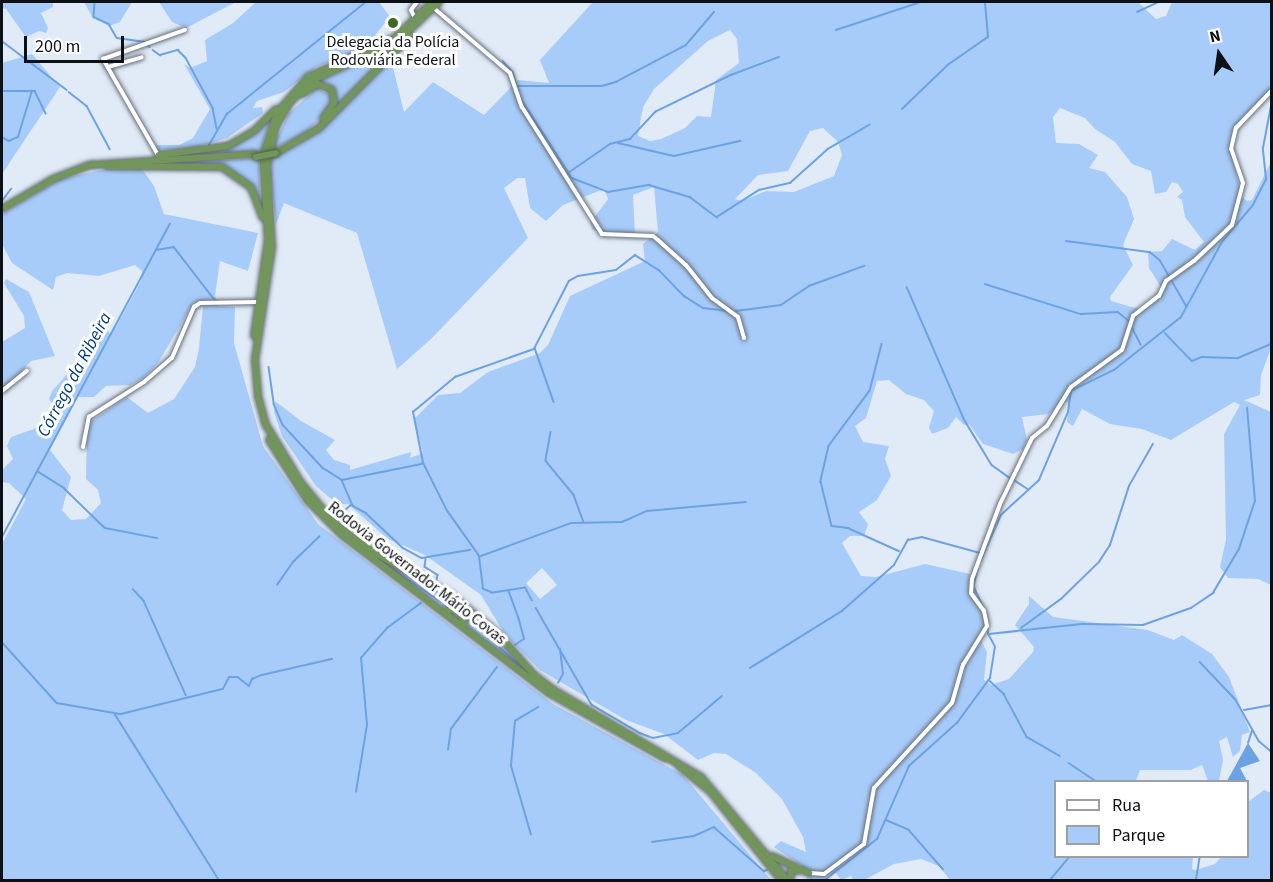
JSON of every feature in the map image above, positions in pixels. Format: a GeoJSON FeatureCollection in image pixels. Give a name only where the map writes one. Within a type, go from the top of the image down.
{"type":"FeatureCollection","features":[{"type":"Feature","properties":{"kind":"highway","name":"Rodovia Governador Mário Covas"},"geometry":{"type":"LineString","coordinates":[[432,2],[392,39],[328,65],[301,83],[280,108],[265,143],[262,177],[268,233],[258,302],[252,385],[260,417],[274,451],[325,520],[549,693],[675,763],[699,781],[781,880]]}},
{"type":"Feature","properties":{"kind":"highway","name":"Rodovia Governador Mário Covas"},"geometry":{"type":"LineString","coordinates":[[440,2],[399,40],[331,69],[306,85],[284,110],[271,141],[267,170],[273,240],[255,360],[263,416],[284,458],[327,517],[375,553],[431,582],[498,634],[552,689],[689,768],[713,787],[788,880]]}},
{"type":"Feature","properties":{"kind":"highway"},"geometry":{"type":"LineString","coordinates":[[67,172],[97,166],[255,156],[275,152],[319,128],[440,2]]}},
{"type":"Feature","properties":{"kind":"highway"},"geometry":{"type":"LineString","coordinates":[[82,167],[158,155],[208,151],[235,142],[265,122],[301,83]]}},
{"type":"Feature","properties":{"kind":"highway"},"geometry":{"type":"LineString","coordinates":[[271,141],[289,109],[313,86],[323,85],[332,90],[332,108],[302,137],[275,152]]}},
{"type":"Feature","properties":{"kind":"highway"},"geometry":{"type":"LineString","coordinates":[[2,209],[67,172],[82,167],[113,161],[255,156]]}},
{"type":"Feature","properties":{"kind":"highway"},"geometry":{"type":"LineString","coordinates":[[97,166],[207,164],[238,174],[254,190],[263,214],[261,285]]}},
{"type":"Feature","properties":{"kind":"highway"},"geometry":{"type":"LineString","coordinates":[[421,596],[448,612],[455,610],[452,600],[431,582]]}},
{"type":"Feature","properties":{"kind":"highway"},"geometry":{"type":"LineString","coordinates":[[489,647],[461,622],[461,615],[469,614],[498,634]]}},
{"type":"Feature","properties":{"kind":"highway"},"geometry":{"type":"LineString","coordinates":[[743,824],[777,861],[809,873]]}},
{"type":"Feature","properties":{"kind":"highway"},"geometry":{"type":"LineString","coordinates":[[788,880],[793,870],[809,873]]}},
{"type":"Feature","properties":{"kind":"street"},"geometry":{"type":"LineString","coordinates":[[416,19],[411,10],[417,2]]}},
{"type":"Feature","properties":{"kind":"street"},"geometry":{"type":"LineString","coordinates":[[435,9],[510,73],[522,107],[602,234],[653,236],[672,250],[712,298],[738,317],[744,338]]}},
{"type":"Feature","properties":{"kind":"street"},"geometry":{"type":"LineString","coordinates":[[158,155],[103,59],[185,30]]}},
{"type":"Feature","properties":{"kind":"street"},"geometry":{"type":"LineString","coordinates":[[108,68],[142,57]]}},
{"type":"Feature","properties":{"kind":"street"},"geometry":{"type":"LineString","coordinates":[[809,873],[824,874],[864,844],[874,788],[952,703],[963,665],[987,626],[984,611],[972,593],[972,579],[1000,504],[1032,438],[1047,426],[1071,387],[1122,350],[1133,316],[1155,300],[1166,281],[1194,261],[1232,225],[1243,183],[1231,149],[1236,128],[1272,90]]}},
{"type":"Feature","properties":{"kind":"street"},"geometry":{"type":"LineString","coordinates":[[83,447],[89,417],[144,382],[172,358],[194,307],[200,303],[258,302]]}},
{"type":"Feature","properties":{"kind":"street"},"geometry":{"type":"LineString","coordinates":[[2,391],[27,371]]}},
{"type":"Feature","properties":{"kind":"green space"},"geometry":{"type":"Polygon","coordinates":[[[2,2],[53,2],[53,7],[41,13],[48,28],[46,33],[39,31],[26,37],[6,9],[2,8],[2,2]]]}},
{"type":"Feature","properties":{"kind":"green space"},"geometry":{"type":"Polygon","coordinates":[[[84,2],[132,2],[120,22],[109,26],[93,18],[84,2]]]}},
{"type":"Feature","properties":{"kind":"green space"},"geometry":{"type":"Polygon","coordinates":[[[159,2],[236,2],[186,28],[172,22],[159,2]]]}},
{"type":"Feature","properties":{"kind":"green space"},"geometry":{"type":"Polygon","coordinates":[[[256,2],[379,2],[390,17],[375,35],[382,41],[316,67],[284,92],[257,101],[253,108],[262,107],[263,113],[227,138],[197,147],[154,151],[152,145],[179,145],[193,138],[210,109],[184,64],[190,68],[207,61],[205,40],[233,23],[256,2]]]}},
{"type":"Feature","properties":{"kind":"green space"},"geometry":{"type":"Polygon","coordinates":[[[1138,2],[1156,19],[1166,16],[1172,2],[1271,2],[1271,90],[1236,125],[1231,151],[1242,197],[1247,201],[1252,200],[1271,162],[1271,348],[1261,375],[1260,395],[1244,400],[1271,412],[1271,585],[1258,579],[1228,578],[1220,567],[1226,540],[1224,434],[1240,405],[1234,402],[1171,440],[1142,429],[1110,424],[1082,409],[1073,426],[1067,422],[1068,402],[1061,402],[1049,414],[1022,417],[1027,440],[1023,449],[1013,454],[983,444],[969,424],[964,425],[956,417],[948,428],[932,434],[929,428],[934,411],[924,400],[906,394],[889,380],[877,381],[866,418],[855,426],[863,442],[889,446],[885,459],[891,476],[877,500],[859,512],[868,524],[864,536],[850,536],[842,543],[861,576],[876,577],[925,564],[970,574],[985,623],[981,640],[987,652],[984,680],[991,685],[1009,679],[1033,652],[1034,647],[1015,625],[1029,604],[1029,596],[1053,617],[1148,630],[1174,640],[1182,635],[1212,654],[1229,677],[1250,732],[1242,735],[1240,751],[1233,757],[1227,737],[1219,741],[1223,760],[1219,780],[1208,780],[1202,765],[1191,770],[1140,770],[1136,780],[1054,780],[1054,858],[1193,858],[1192,869],[1196,870],[1215,864],[1220,858],[1249,858],[1249,801],[1264,790],[1271,793],[1271,880],[950,880],[939,866],[921,859],[894,864],[864,880],[853,880],[851,876],[841,880],[835,872],[827,876],[828,880],[806,880],[808,874],[802,866],[774,847],[781,841],[806,852],[803,837],[782,799],[756,773],[726,754],[714,753],[698,760],[664,734],[626,720],[540,670],[506,636],[481,595],[425,555],[388,539],[348,504],[338,505],[316,486],[282,436],[274,412],[275,401],[301,421],[335,440],[326,450],[334,460],[350,465],[350,470],[411,452],[410,458],[423,453],[414,419],[438,395],[460,393],[488,372],[540,353],[548,345],[570,296],[645,261],[643,244],[658,232],[654,187],[633,195],[635,236],[593,230],[590,223],[608,199],[604,189],[563,205],[546,221],[530,208],[525,178],[517,178],[504,188],[528,238],[431,339],[397,369],[357,233],[284,203],[276,224],[270,171],[272,156],[317,133],[406,42],[409,45],[391,59],[404,112],[433,82],[484,115],[518,80],[549,83],[540,60],[592,3],[1138,2]],[[730,30],[708,41],[654,89],[643,107],[638,136],[650,141],[661,139],[685,128],[697,116],[711,117],[716,80],[739,63],[737,39],[730,30]],[[1060,108],[1053,117],[1056,143],[1079,144],[1098,155],[1089,168],[1105,172],[1127,197],[1134,219],[1123,245],[1133,265],[1110,297],[1111,301],[1142,310],[1158,298],[1161,287],[1149,268],[1148,252],[1162,251],[1172,239],[1195,250],[1204,242],[1185,217],[1182,200],[1177,197],[1183,192],[1178,184],[1172,182],[1166,192],[1155,194],[1151,171],[1132,164],[1115,142],[1095,129],[1085,118],[1060,108]],[[823,128],[810,131],[788,171],[758,175],[735,199],[742,201],[766,191],[794,192],[834,176],[842,155],[838,142],[823,128]],[[542,568],[526,583],[540,599],[557,585],[542,568]]]}},
{"type":"Feature","properties":{"kind":"green space"},"geometry":{"type":"Polygon","coordinates":[[[399,44],[332,113],[337,101],[335,91],[327,83],[315,83],[399,44]]]}},
{"type":"Feature","properties":{"kind":"green space"},"geometry":{"type":"Polygon","coordinates":[[[32,54],[60,87],[2,174],[2,63],[32,54]]]}},
{"type":"Feature","properties":{"kind":"green space"},"geometry":{"type":"Polygon","coordinates":[[[317,88],[331,96],[327,112],[304,134],[272,149],[289,113],[317,88]]]}},
{"type":"Feature","properties":{"kind":"green space"},"geometry":{"type":"Polygon","coordinates":[[[271,117],[260,152],[167,157],[227,147],[271,117]]]}},
{"type":"Feature","properties":{"kind":"green space"},"geometry":{"type":"Polygon","coordinates":[[[259,158],[260,199],[245,179],[222,165],[169,163],[259,158]]]}},
{"type":"Feature","properties":{"kind":"green space"},"geometry":{"type":"Polygon","coordinates":[[[111,168],[142,169],[154,186],[164,214],[258,233],[248,271],[220,261],[215,296],[219,306],[235,307],[234,343],[263,446],[318,524],[553,704],[683,775],[771,880],[2,880],[2,544],[26,499],[9,483],[2,482],[2,470],[13,459],[7,446],[11,437],[34,429],[56,410],[49,399],[52,391],[94,344],[97,328],[107,329],[110,334],[117,325],[141,281],[142,271],[135,265],[99,276],[67,273],[56,277],[53,290],[12,263],[2,244],[2,214],[60,179],[111,168]],[[194,302],[158,363],[143,378],[130,385],[106,386],[94,397],[78,397],[50,450],[71,477],[62,510],[71,520],[86,519],[101,503],[98,490],[86,479],[87,424],[127,397],[148,413],[174,399],[195,367],[203,306],[194,302]]]}},
{"type":"Feature","properties":{"kind":"green space"},"geometry":{"type":"Polygon","coordinates":[[[6,279],[29,292],[55,356],[31,361],[2,393],[2,342],[25,328],[24,316],[4,283],[6,279]]]}},
{"type":"Feature","properties":{"kind":"green space"},"geometry":{"type":"Polygon","coordinates":[[[369,553],[442,594],[452,608],[445,608],[369,553]]]}},
{"type":"Feature","properties":{"kind":"green space"},"geometry":{"type":"Polygon","coordinates":[[[464,616],[473,618],[495,636],[533,679],[470,629],[464,616]]]}},
{"type":"Feature","properties":{"kind":"shaded area"},"geometry":{"type":"Polygon","coordinates":[[[1248,743],[1260,761],[1240,768],[1246,780],[1228,780],[1248,743]]]}},
{"type":"Feature","properties":{"kind":"waterway"},"geometry":{"type":"LineString","coordinates":[[95,2],[94,17],[109,24],[117,38],[144,42]]}},
{"type":"Feature","properties":{"kind":"waterway","name":"Córrego da Ribeira"},"geometry":{"type":"LineString","coordinates":[[209,145],[227,114],[366,2]]}},
{"type":"Feature","properties":{"kind":"waterway"},"geometry":{"type":"LineString","coordinates":[[836,30],[921,2]]}},
{"type":"Feature","properties":{"kind":"waterway"},"geometry":{"type":"LineString","coordinates":[[902,109],[949,64],[988,37],[985,2]]}},
{"type":"Feature","properties":{"kind":"waterway"},"geometry":{"type":"LineString","coordinates":[[1137,12],[1158,2]]}},
{"type":"Feature","properties":{"kind":"waterway"},"geometry":{"type":"LineString","coordinates":[[517,86],[602,86],[616,82],[686,45],[714,12]]}},
{"type":"Feature","properties":{"kind":"waterway"},"geometry":{"type":"LineString","coordinates":[[2,41],[67,90]]}},
{"type":"Feature","properties":{"kind":"waterway"},"geometry":{"type":"LineString","coordinates":[[153,50],[160,55],[178,50],[186,58],[213,108],[217,129]]}},
{"type":"Feature","properties":{"kind":"waterway"},"geometry":{"type":"LineString","coordinates":[[568,173],[610,144],[630,139],[655,112],[731,75],[779,57]]}},
{"type":"Feature","properties":{"kind":"waterway"},"geometry":{"type":"LineString","coordinates":[[503,61],[513,72],[518,90]]}},
{"type":"Feature","properties":{"kind":"waterway"},"geometry":{"type":"LineString","coordinates":[[2,91],[35,91],[46,114]]}},
{"type":"Feature","properties":{"kind":"waterway"},"geometry":{"type":"LineString","coordinates":[[2,137],[9,141],[18,137],[32,91]]}},
{"type":"Feature","properties":{"kind":"waterway"},"geometry":{"type":"LineString","coordinates":[[69,92],[87,106],[110,149]]}},
{"type":"Feature","properties":{"kind":"waterway"},"geometry":{"type":"LineString","coordinates":[[520,97],[572,178],[608,192],[649,185],[690,197],[717,217],[759,190],[790,183],[828,149],[869,125]]}},
{"type":"Feature","properties":{"kind":"waterway"},"geometry":{"type":"LineString","coordinates":[[980,562],[1001,515],[1039,480],[1068,412],[1071,391],[1114,370],[1181,317],[1222,242],[1253,205],[1266,179],[1263,148],[1272,101]]}},
{"type":"Feature","properties":{"kind":"waterway"},"geometry":{"type":"LineString","coordinates":[[618,143],[674,156],[740,141]]}},
{"type":"Feature","properties":{"kind":"waterway"},"geometry":{"type":"LineString","coordinates":[[2,201],[11,189]]}},
{"type":"Feature","properties":{"kind":"waterway","name":"Córrego da Ribeira"},"geometry":{"type":"LineString","coordinates":[[2,537],[170,224]]}},
{"type":"Feature","properties":{"kind":"waterway"},"geometry":{"type":"LineString","coordinates":[[1066,241],[1150,252],[1160,260],[1187,307]]}},
{"type":"Feature","properties":{"kind":"waterway"},"geometry":{"type":"LineString","coordinates":[[156,250],[174,247],[215,300],[219,301]]}},
{"type":"Feature","properties":{"kind":"waterway"},"geometry":{"type":"LineString","coordinates":[[532,601],[525,588],[492,593],[483,589],[479,556],[447,511],[423,463],[413,412],[455,377],[534,349],[569,281],[578,276],[616,270],[635,255],[659,270],[684,296],[703,308],[726,311]]}},
{"type":"Feature","properties":{"kind":"waterway"},"geometry":{"type":"LineString","coordinates":[[736,311],[781,305],[809,286],[864,266]]}},
{"type":"Feature","properties":{"kind":"waterway"},"geometry":{"type":"LineString","coordinates":[[985,284],[1081,314],[1118,312],[1129,321]]}},
{"type":"Feature","properties":{"kind":"waterway"},"geometry":{"type":"LineString","coordinates":[[907,287],[964,419],[992,465],[1010,478]]}},
{"type":"Feature","properties":{"kind":"waterway"},"geometry":{"type":"LineString","coordinates":[[1131,325],[1141,345]]}},
{"type":"Feature","properties":{"kind":"waterway"},"geometry":{"type":"LineString","coordinates":[[1165,333],[1192,361],[1202,357],[1238,358],[1269,345]]}},
{"type":"Feature","properties":{"kind":"waterway"},"geometry":{"type":"LineString","coordinates":[[882,344],[870,391],[829,446],[821,482],[832,526],[848,528],[899,551]]}},
{"type":"Feature","properties":{"kind":"waterway"},"geometry":{"type":"LineString","coordinates":[[535,348],[554,402]]}},
{"type":"Feature","properties":{"kind":"waterway"},"geometry":{"type":"LineString","coordinates":[[269,367],[274,404],[283,425],[323,468],[342,480],[353,506],[366,513],[403,548],[422,558],[470,550]]}},
{"type":"Feature","properties":{"kind":"waterway"},"geometry":{"type":"LineString","coordinates":[[989,634],[1083,624],[1143,625],[1191,608],[1213,593],[1239,549],[1255,501],[1247,408]]}},
{"type":"Feature","properties":{"kind":"waterway"},"geometry":{"type":"LineString","coordinates":[[551,432],[546,461],[574,495],[584,522]]}},
{"type":"Feature","properties":{"kind":"waterway"},"geometry":{"type":"LineString","coordinates":[[1021,628],[1061,599],[1099,562],[1110,545],[1129,486],[1153,444]]}},
{"type":"Feature","properties":{"kind":"waterway"},"geometry":{"type":"LineString","coordinates":[[342,480],[422,464]]}},
{"type":"Feature","properties":{"kind":"waterway"},"geometry":{"type":"LineString","coordinates":[[37,471],[64,488],[105,528],[157,538]]}},
{"type":"Feature","properties":{"kind":"waterway"},"geometry":{"type":"LineString","coordinates":[[1014,480],[1028,489]]}},
{"type":"Feature","properties":{"kind":"waterway"},"geometry":{"type":"LineString","coordinates":[[481,556],[571,523],[622,522],[647,511],[746,502]]}},
{"type":"Feature","properties":{"kind":"waterway"},"geometry":{"type":"LineString","coordinates":[[340,514],[351,505]]}},
{"type":"Feature","properties":{"kind":"waterway"},"geometry":{"type":"LineString","coordinates":[[277,585],[294,561],[319,537]]}},
{"type":"Feature","properties":{"kind":"waterway"},"geometry":{"type":"LineString","coordinates":[[750,668],[842,611],[894,565],[908,540],[922,537],[980,553]]}},
{"type":"Feature","properties":{"kind":"waterway"},"geometry":{"type":"LineString","coordinates":[[426,559],[425,567],[438,575],[437,580]]}},
{"type":"Feature","properties":{"kind":"waterway"},"geometry":{"type":"LineString","coordinates":[[389,567],[450,607]]}},
{"type":"Feature","properties":{"kind":"waterway"},"geometry":{"type":"LineString","coordinates":[[978,569],[974,586],[983,606]]}},
{"type":"Feature","properties":{"kind":"waterway"},"geometry":{"type":"LineString","coordinates":[[133,589],[144,601],[186,695]]}},
{"type":"Feature","properties":{"kind":"waterway"},"geometry":{"type":"LineString","coordinates":[[509,591],[519,618]]}},
{"type":"Feature","properties":{"kind":"waterway"},"geometry":{"type":"LineString","coordinates":[[356,792],[367,725],[361,658],[387,628],[421,603]]}},
{"type":"Feature","properties":{"kind":"waterway"},"geometry":{"type":"LineString","coordinates":[[536,608],[592,705],[640,733],[653,738],[678,733],[722,696]]}},
{"type":"Feature","properties":{"kind":"waterway"},"geometry":{"type":"LineString","coordinates":[[825,880],[877,839],[909,766],[957,723],[990,678],[995,647],[988,634],[986,613]]}},
{"type":"Feature","properties":{"kind":"waterway"},"geometry":{"type":"LineString","coordinates":[[467,618],[526,671]]}},
{"type":"Feature","properties":{"kind":"waterway"},"geometry":{"type":"LineString","coordinates":[[515,645],[524,639],[519,620]]}},
{"type":"Feature","properties":{"kind":"waterway"},"geometry":{"type":"LineString","coordinates":[[2,642],[57,703],[121,714],[223,689],[229,677],[238,677],[249,686],[252,679],[262,675],[332,659]]}},
{"type":"Feature","properties":{"kind":"waterway"},"geometry":{"type":"LineString","coordinates":[[558,683],[563,674],[560,649]]}},
{"type":"Feature","properties":{"kind":"waterway"},"geometry":{"type":"LineString","coordinates":[[1200,662],[1236,700],[1259,741],[1272,752]]}},
{"type":"Feature","properties":{"kind":"waterway"},"geometry":{"type":"LineString","coordinates":[[448,750],[451,729],[497,667]]}},
{"type":"Feature","properties":{"kind":"waterway"},"geometry":{"type":"LineString","coordinates":[[989,680],[1004,694],[1027,737],[1060,756]]}},
{"type":"Feature","properties":{"kind":"waterway"},"geometry":{"type":"LineString","coordinates":[[1244,710],[1272,705]]}},
{"type":"Feature","properties":{"kind":"waterway"},"geometry":{"type":"LineString","coordinates":[[531,835],[511,766],[515,721],[538,707]]}},
{"type":"Feature","properties":{"kind":"waterway"},"geometry":{"type":"LineString","coordinates":[[115,714],[219,880]]}},
{"type":"Feature","properties":{"kind":"waterway"},"geometry":{"type":"LineString","coordinates":[[1248,743],[1252,731]]}},
{"type":"Feature","properties":{"kind":"waterway"},"geometry":{"type":"LineString","coordinates":[[1069,763],[1094,780]]}},
{"type":"Feature","properties":{"kind":"waterway"},"geometry":{"type":"LineString","coordinates":[[886,820],[909,830],[943,869]]}},
{"type":"Feature","properties":{"kind":"waterway"},"geometry":{"type":"LineString","coordinates":[[652,842],[694,836],[714,827],[764,871],[767,870]]}},
{"type":"Feature","properties":{"kind":"waterway"},"geometry":{"type":"LineString","coordinates":[[1050,880],[1068,858]]}},
{"type":"Feature","properties":{"kind":"waterway"},"geometry":{"type":"LineString","coordinates":[[1196,880],[1200,858]]}},
{"type":"Feature","properties":{"kind":"place","name":"Delegacia da Polícia Rodoviária Federal"},"geometry":{"type":"Point","coordinates":[393,23]}}]}
